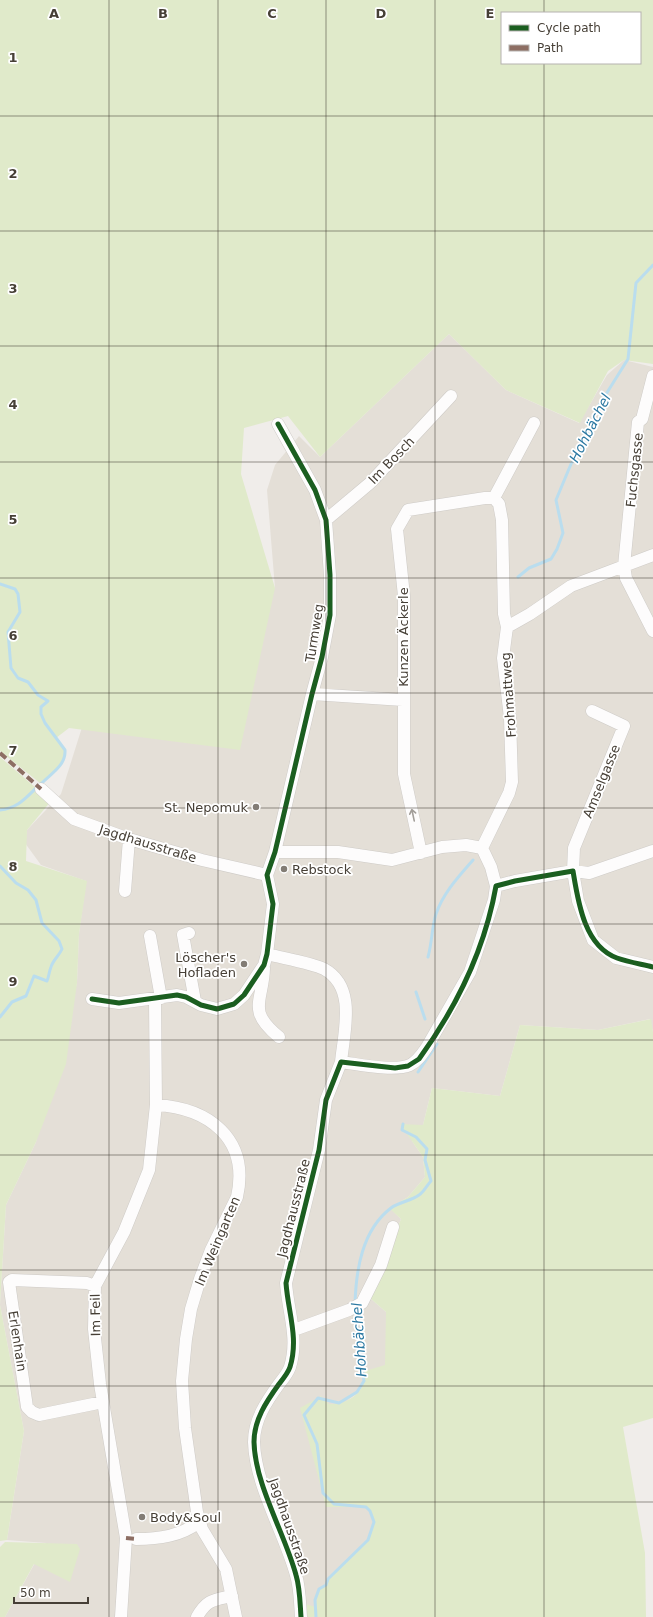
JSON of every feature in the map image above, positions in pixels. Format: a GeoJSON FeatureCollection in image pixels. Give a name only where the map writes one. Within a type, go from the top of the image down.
{"type":"FeatureCollection","features":[{"type":"Feature","properties":{"kind":"street","name":"Fuchsgasse"},"geometry":{"type":"LineString","coordinates":[[624,566],[638,422],[642,418],[653,376]]}},
{"type":"Feature","properties":{"kind":"street","name":"Im Bosch"},"geometry":{"type":"LineString","coordinates":[[326,520],[370,483],[452,396]]}},
{"type":"Feature","properties":{"kind":"street"},"geometry":{"type":"LineString","coordinates":[[534,423],[494,498],[500,504],[502,520],[504,614],[507,627],[530,614],[571,586],[653,555]]}},
{"type":"Feature","properties":{"kind":"street","name":"Turmweg"},"geometry":{"type":"LineString","coordinates":[[267,875],[275,852],[322,657],[330,615],[330,576],[326,520],[315,490],[278,424]]}},
{"type":"Feature","properties":{"kind":"street","name":"Kunzen Äckerle"},"geometry":{"type":"LineString","coordinates":[[421,853],[404,774],[404,596],[397,529],[408,510],[494,498]]}},
{"type":"Feature","properties":{"kind":"street"},"geometry":{"type":"LineString","coordinates":[[624,566],[626,578],[653,631]]}},
{"type":"Feature","properties":{"kind":"street","name":"Frohmattweg"},"geometry":{"type":"LineString","coordinates":[[482,848],[509,793],[512,782],[510,718],[503,658],[507,627]]}},
{"type":"Feature","properties":{"kind":"street"},"geometry":{"type":"LineString","coordinates":[[312,694],[403,700]]}},
{"type":"Feature","properties":{"kind":"street","name":"Amselgasse"},"geometry":{"type":"LineString","coordinates":[[573,871],[574,848],[624,726],[592,711]]}},
{"type":"Feature","properties":{"kind":"street","name":"Jagdhausstraße"},"geometry":{"type":"LineString","coordinates":[[41,789],[74,819],[128,839],[202,860],[267,875]]}},
{"type":"Feature","properties":{"kind":"street"},"geometry":{"type":"LineString","coordinates":[[125,891],[128,839]]}},
{"type":"Feature","properties":{"kind":"street"},"geometry":{"type":"LineString","coordinates":[[275,852],[338,852],[392,860],[442,847],[466,845],[482,848],[491,867],[496,886],[494,900],[470,972],[419,1059],[408,1066],[394,1068],[341,1062]]}},
{"type":"Feature","properties":{"kind":"street"},"geometry":{"type":"LineString","coordinates":[[496,886],[514,881],[573,871],[589,873],[653,851]]}},
{"type":"Feature","properties":{"kind":"street"},"geometry":{"type":"LineString","coordinates":[[573,871],[578,901],[593,940],[616,958],[653,967]]}},
{"type":"Feature","properties":{"kind":"street"},"geometry":{"type":"LineString","coordinates":[[267,875],[273,904],[264,976],[258,1000],[259,1013],[270,1030],[279,1037]]}},
{"type":"Feature","properties":{"kind":"street"},"geometry":{"type":"LineString","coordinates":[[189,933],[182,935],[195,1001]]}},
{"type":"Feature","properties":{"kind":"street","name":"Im Feil"},"geometry":{"type":"LineString","coordinates":[[121,1617],[126,1538],[103,1402],[94,1329],[95,1286],[124,1232],[149,1170],[156,1105],[158,998],[150,936]]}},
{"type":"Feature","properties":{"kind":"street"},"geometry":{"type":"LineString","coordinates":[[92,999],[119,1003],[177,995],[186,997],[201,1005],[217,1009],[234,1004],[244,995],[266,959]]}},
{"type":"Feature","properties":{"kind":"street","name":"Jagdhausstraße"},"geometry":{"type":"LineString","coordinates":[[266,959],[323,969],[339,982],[345,994],[345,1023],[341,1062],[326,1100],[319,1150],[286,1283],[287,1298],[294,1330],[294,1350],[290,1369],[269,1398],[258,1419],[254,1442],[261,1478],[296,1576],[301,1617]]}},
{"type":"Feature","properties":{"kind":"street","name":"Im Weingarten"},"geometry":{"type":"LineString","coordinates":[[156,1105],[184,1108],[211,1121],[228,1139],[239,1165],[239,1187],[237,1197],[211,1250],[191,1309],[184,1360],[182,1405],[184,1428],[199,1522],[226,1569],[236,1617]]}},
{"type":"Feature","properties":{"kind":"street"},"geometry":{"type":"LineString","coordinates":[[294,1330],[349,1310],[362,1303],[381,1265],[394,1227]]}},
{"type":"Feature","properties":{"kind":"street","name":"Erlenhain"},"geometry":{"type":"LineString","coordinates":[[95,1286],[88,1283],[38,1280],[12,1280],[9,1282],[27,1406],[32,1412],[39,1415],[103,1402]]}},
{"type":"Feature","properties":{"kind":"street"},"geometry":{"type":"LineString","coordinates":[[136,1539],[148,1539],[175,1535],[188,1530],[199,1522]]}},
{"type":"Feature","properties":{"kind":"street"},"geometry":{"type":"LineString","coordinates":[[198,1617],[205,1605],[210,1601],[232,1596]]}},
{"type":"Feature","properties":{"kind":"shaded area"},"geometry":{"type":"Polygon","coordinates":[[[449,334],[506,390],[579,423],[607,375],[624,360],[653,367],[653,1032],[650,1019],[598,1030],[520,1025],[500,1096],[432,1088],[423,1125],[412,1141],[423,1157],[425,1177],[408,1197],[390,1208],[401,1219],[370,1298],[386,1312],[386,1365],[366,1380],[358,1393],[341,1405],[329,1405],[326,1507],[366,1507],[370,1511],[374,1522],[368,1540],[328,1579],[315,1607],[301,1617],[5,1617],[46,1543],[7,1540],[24,1431],[0,1305],[6,1205],[36,1142],[77,983],[79,934],[86,881],[41,865],[25,843],[27,830],[61,794],[84,721],[275,588],[267,490],[275,465],[299,436],[320,457],[449,334]]]}},
{"type":"Feature","properties":{"kind":"green space"},"geometry":{"type":"Polygon","coordinates":[[[0,0],[653,0],[653,364],[624,360],[608,371],[580,423],[506,390],[449,334],[320,457],[288,416],[244,428],[241,474],[275,588],[240,750],[69,728],[56,738],[65,750],[63,761],[57,769],[40,783],[0,751],[0,0]]]}},
{"type":"Feature","properties":{"kind":"green space"},"geometry":{"type":"Polygon","coordinates":[[[0,757],[51,801],[27,830],[26,861],[87,881],[79,934],[77,983],[66,1064],[36,1142],[6,1205],[0,1304],[0,757]]]}},
{"type":"Feature","properties":{"kind":"green space"},"geometry":{"type":"Polygon","coordinates":[[[651,1019],[653,1032],[653,1418],[623,1427],[645,1553],[646,1617],[301,1617],[300,1602],[315,1607],[319,1589],[326,1585],[328,1579],[368,1540],[374,1522],[370,1511],[366,1507],[326,1507],[300,1408],[321,1396],[329,1404],[336,1404],[349,1399],[355,1395],[363,1385],[365,1371],[385,1365],[386,1312],[370,1298],[401,1219],[389,1208],[408,1197],[425,1177],[423,1157],[400,1124],[423,1125],[432,1088],[500,1096],[520,1025],[598,1030],[651,1019]]]}},
{"type":"Feature","properties":{"kind":"green space"},"geometry":{"type":"Polygon","coordinates":[[[0,1305],[24,1431],[7,1540],[0,1541],[0,1305]]]}},
{"type":"Feature","properties":{"kind":"green space"},"geometry":{"type":"Polygon","coordinates":[[[5,1542],[77,1544],[80,1549],[70,1582],[34,1564],[5,1617],[0,1617],[0,1547],[5,1542]]]}},
{"type":"Feature","properties":{"kind":"waterway","name":"Hohbächel"},"geometry":{"type":"LineString","coordinates":[[518,577],[529,568],[551,559],[557,549],[563,533],[556,500],[571,464],[581,450],[598,407],[628,359],[636,283],[653,265]]}},
{"type":"Feature","properties":{"kind":"waterway"},"geometry":{"type":"LineString","coordinates":[[0,584],[15,589],[18,594],[20,612],[8,632],[11,668],[18,678],[28,682],[38,695],[48,701],[41,707],[41,714],[45,723],[65,750],[65,755],[61,764],[24,800],[7,809],[0,810]]}},
{"type":"Feature","properties":{"kind":"waterway","name":"Hohbächel"},"geometry":{"type":"LineString","coordinates":[[428,957],[436,914],[439,906],[452,885],[473,860]]}},
{"type":"Feature","properties":{"kind":"waterway"},"geometry":{"type":"LineString","coordinates":[[0,866],[16,883],[28,890],[36,900],[42,923],[59,941],[62,949],[52,965],[47,981],[34,976],[26,996],[12,1002],[0,1017]]}},
{"type":"Feature","properties":{"kind":"waterway","name":"Hohbächel"},"geometry":{"type":"LineString","coordinates":[[416,992],[425,1019]]}},
{"type":"Feature","properties":{"kind":"waterway","name":"Hohbächel"},"geometry":{"type":"LineString","coordinates":[[418,1072],[437,1044]]}},
{"type":"Feature","properties":{"kind":"waterway","name":"Hohbächel"},"geometry":{"type":"LineString","coordinates":[[355,1304],[359,1264],[367,1239],[373,1228],[381,1217],[391,1208],[419,1195],[431,1181],[425,1160],[427,1149],[416,1137],[402,1130],[403,1124]]}},
{"type":"Feature","properties":{"kind":"waterway","name":"Hohbächel"},"geometry":{"type":"LineString","coordinates":[[316,1617],[315,1600],[319,1589],[326,1585],[328,1579],[368,1540],[374,1522],[370,1511],[366,1507],[334,1504],[323,1493],[317,1444],[304,1415],[318,1398],[339,1403],[357,1392],[364,1381],[355,1311]]}},
{"type":"Feature","properties":{"kind":"marked path"},"geometry":{"type":"LineString","coordinates":[[0,753],[41,789]]}},
{"type":"Feature","properties":{"kind":"marked path"},"geometry":{"type":"LineString","coordinates":[[126,1538],[136,1539]]}},
{"type":"Feature","properties":{"kind":"cycle path"},"geometry":{"type":"LineString","coordinates":[[92,999],[119,1003],[177,995],[186,997],[201,1005],[217,1009],[234,1004],[244,995],[264,965],[267,954],[273,904],[267,875],[275,852],[322,657],[330,615],[330,575],[326,520],[315,490],[278,424]]}},
{"type":"Feature","properties":{"kind":"cycle path"},"geometry":{"type":"LineString","coordinates":[[301,1617],[300,1596],[297,1580],[291,1559],[259,1475],[254,1442],[258,1419],[290,1367],[293,1335],[286,1283],[319,1150],[326,1100],[341,1062],[395,1068],[408,1066],[419,1059],[457,998],[477,955],[485,932],[496,886],[515,881],[573,871],[580,909],[584,921],[597,944],[606,952],[617,958],[653,967]]}},
{"type":"Feature","properties":{"kind":"place","name":"St. Nepomuk"},"geometry":{"type":"Point","coordinates":[256,807]}},
{"type":"Feature","properties":{"kind":"place","name":"Rebstock"},"geometry":{"type":"Point","coordinates":[284,869]}},
{"type":"Feature","properties":{"kind":"place","name":"Löscher's Hofladen"},"geometry":{"type":"Point","coordinates":[244,964]}},
{"type":"Feature","properties":{"kind":"place","name":"Body&Soul"},"geometry":{"type":"Point","coordinates":[142,1517]}}]}
